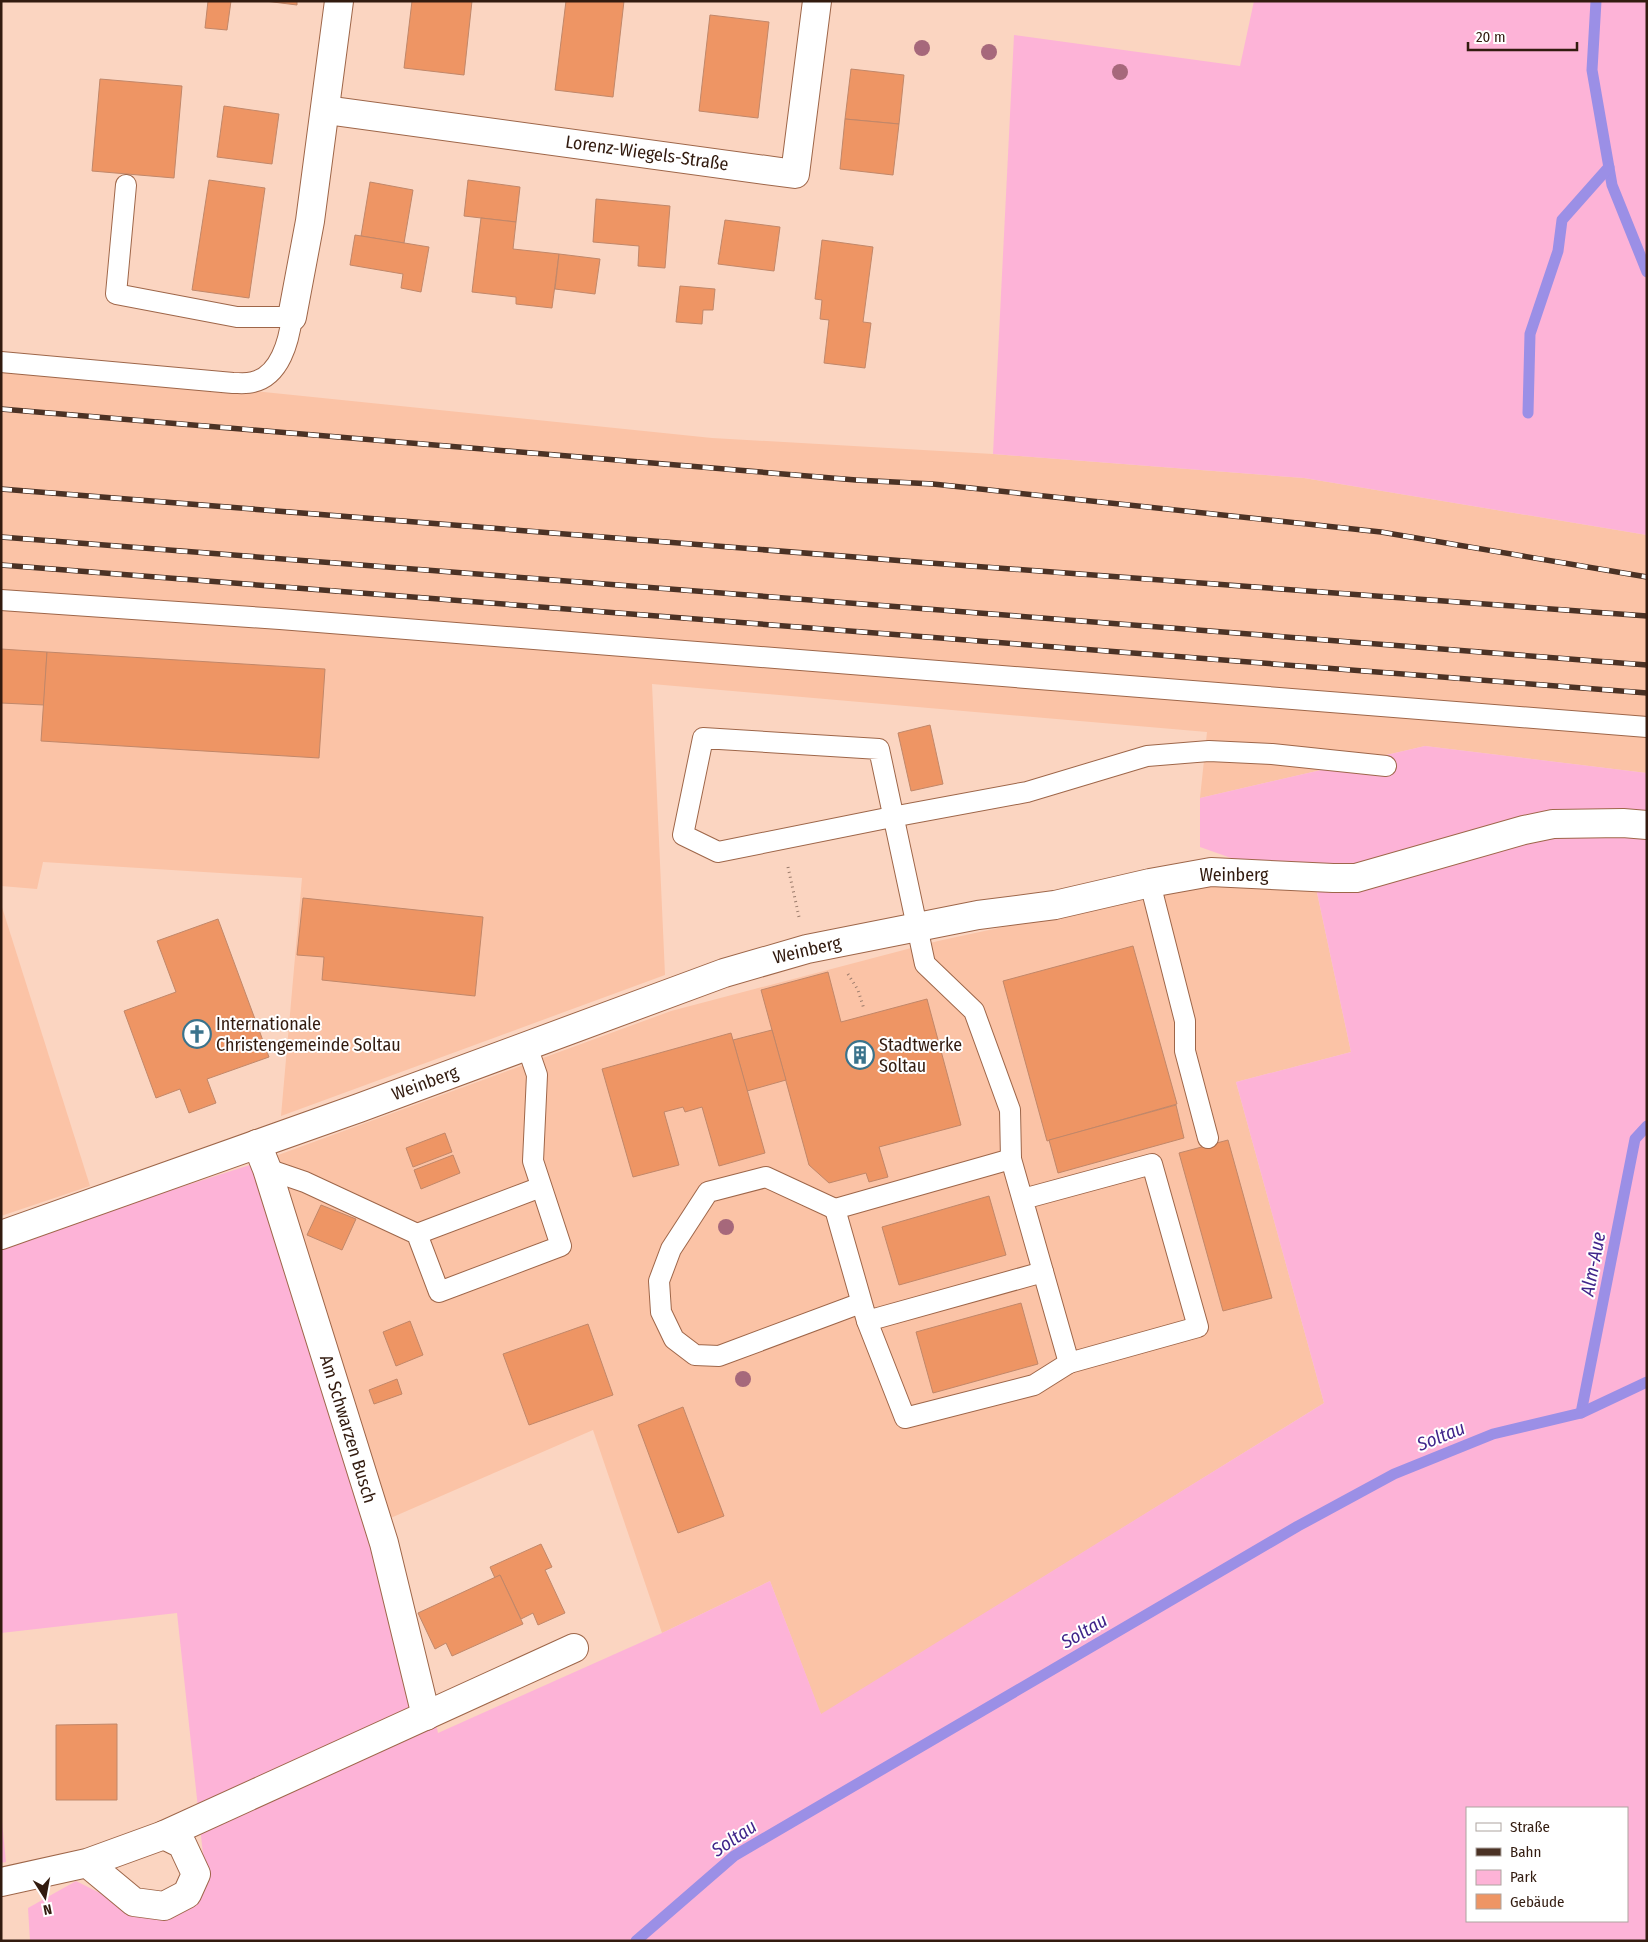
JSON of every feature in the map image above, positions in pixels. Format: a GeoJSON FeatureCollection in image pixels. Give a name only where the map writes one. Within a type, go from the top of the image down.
{"type":"FeatureCollection","features":[{"type":"Feature","properties":{"kind":"street"},"geometry":{"type":"LineString","coordinates":[[292,317],[310,221],[339,1]]}},
{"type":"Feature","properties":{"kind":"street","name":"Lorenz-Wiegels-Straße"},"geometry":{"type":"LineString","coordinates":[[326,110],[795,174],[817,1]]}},
{"type":"Feature","properties":{"kind":"street","name":"Weinberg"},"geometry":{"type":"LineString","coordinates":[[1,1235],[262,1157],[527,1046],[765,960],[807,948],[978,915],[1055,905],[1150,883],[1211,872],[1356,878],[1524,830],[1553,824],[1623,823],[1647,825]]}},
{"type":"Feature","properties":{"kind":"street","name":"Am Schwarzen Busch"},"geometry":{"type":"LineString","coordinates":[[262,1157],[384,1543],[426,1716]]}},
{"type":"Feature","properties":{"kind":"street"},"geometry":{"type":"LineString","coordinates":[[1,1882],[87,1863],[164,1836],[574,1648]]}},
{"type":"Feature","properties":{"kind":"street"},"geometry":{"type":"LineString","coordinates":[[87,1863],[134,1902],[164,1906],[187,1894],[196,1874],[182,1844],[164,1836]]}},
{"type":"Feature","properties":{"kind":"lane"},"geometry":{"type":"LineString","coordinates":[[1,362],[233,383],[253,382],[273,372],[290,338],[292,317],[237,317],[116,294],[126,186]]}},
{"type":"Feature","properties":{"kind":"lane"},"geometry":{"type":"LineString","coordinates":[[1,600],[280,619],[1647,727]]}},
{"type":"Feature","properties":{"kind":"lane"},"geometry":{"type":"LineString","coordinates":[[1069,1362],[1011,1159],[1010,1110],[974,1011],[925,964],[892,817],[879,749],[703,738],[683,835],[718,852],[892,817],[1027,792],[1146,756],[1209,752],[1272,754],[1386,766]]}},
{"type":"Feature","properties":{"kind":"lane"},"geometry":{"type":"LineString","coordinates":[[1150,883],[1185,1021],[1185,1051],[1208,1138]]}},
{"type":"Feature","properties":{"kind":"lane"},"geometry":{"type":"LineString","coordinates":[[262,1157],[305,1182],[417,1234],[439,1292],[553,1250],[561,1246],[533,1161],[537,1074],[527,1046]]}},
{"type":"Feature","properties":{"kind":"lane"},"geometry":{"type":"LineString","coordinates":[[1011,1159],[835,1209],[766,1177],[708,1192],[671,1248],[659,1281],[661,1312],[674,1339],[695,1355],[719,1356],[864,1312],[1043,1272]]}},
{"type":"Feature","properties":{"kind":"lane"},"geometry":{"type":"LineString","coordinates":[[835,1209],[864,1312],[905,1418],[1034,1385],[1069,1362],[1198,1327],[1152,1164],[1023,1199]]}},
{"type":"Feature","properties":{"kind":"lane"},"geometry":{"type":"LineString","coordinates":[[417,1234],[541,1186]]}},
{"type":"Feature","properties":{"kind":"path"},"geometry":{"type":"LineString","coordinates":[[794,891],[800,922]]}},
{"type":"Feature","properties":{"kind":"shaded area"},"geometry":{"type":"Polygon","coordinates":[[[1,365],[712,438],[993,454],[1304,478],[1647,535],[1647,773],[1425,746],[1200,798],[1207,732],[652,684],[665,975],[281,1116],[302,878],[43,862],[37,889],[1,886],[1,365]]]}},
{"type":"Feature","properties":{"kind":"shaded area"},"geometry":{"type":"Polygon","coordinates":[[[1215,881],[1316,888],[1351,1052],[1236,1082],[1324,1403],[821,1715],[770,1581],[662,1633],[593,1430],[386,1520],[259,1162],[671,1011],[938,941],[1215,881]]]}},
{"type":"Feature","properties":{"kind":"shaded area"},"geometry":{"type":"Polygon","coordinates":[[[1,904],[90,1186],[1,1216],[1,904]]]}},
{"type":"Feature","properties":{"kind":"green space"},"geometry":{"type":"Polygon","coordinates":[[[1254,1],[1647,1],[1647,535],[1304,478],[993,454],[1014,35],[1240,66],[1254,1]]]}},
{"type":"Feature","properties":{"kind":"green space"},"geometry":{"type":"Polygon","coordinates":[[[1425,746],[1647,773],[1647,1941],[30,1941],[28,1908],[76,1881],[130,1908],[205,1873],[177,1613],[1,1633],[1,1248],[100,1213],[259,1162],[394,1544],[438,1733],[662,1633],[770,1581],[821,1714],[1324,1403],[1236,1082],[1351,1052],[1316,888],[1200,847],[1200,798],[1425,746]]]}},
{"type":"Feature","properties":{"kind":"green space"},"geometry":{"type":"Polygon","coordinates":[[[1,1812],[6,1862],[1,1863],[1,1812]]]}},
{"type":"Feature","properties":{"kind":"building"},"geometry":{"type":"Polygon","coordinates":[[[208,1],[231,1],[227,30],[205,28],[208,1]]]}},
{"type":"Feature","properties":{"kind":"building"},"geometry":{"type":"Polygon","coordinates":[[[265,1],[297,1],[297,5],[265,1]]]}},
{"type":"Feature","properties":{"kind":"building"},"geometry":{"type":"Polygon","coordinates":[[[412,1],[472,1],[464,75],[404,68],[412,1]]]}},
{"type":"Feature","properties":{"kind":"building"},"geometry":{"type":"Polygon","coordinates":[[[566,1],[624,1],[613,97],[555,90],[566,1]]]}},
{"type":"Feature","properties":{"kind":"building"},"geometry":{"type":"Polygon","coordinates":[[[710,15],[769,22],[758,118],[699,111],[710,15]]]}},
{"type":"Feature","properties":{"kind":"building"},"geometry":{"type":"Polygon","coordinates":[[[851,69],[904,75],[899,124],[845,119],[851,69]]]}},
{"type":"Feature","properties":{"kind":"building"},"geometry":{"type":"Polygon","coordinates":[[[100,79],[182,86],[174,178],[92,171],[100,79]]]}},
{"type":"Feature","properties":{"kind":"building"},"geometry":{"type":"Polygon","coordinates":[[[224,106],[279,114],[272,164],[217,157],[224,106]]]}},
{"type":"Feature","properties":{"kind":"building"},"geometry":{"type":"Polygon","coordinates":[[[845,119],[899,124],[893,175],[840,169],[845,119]]]}},
{"type":"Feature","properties":{"kind":"building"},"geometry":{"type":"Polygon","coordinates":[[[209,180],[265,188],[249,298],[192,290],[209,180]]]}},
{"type":"Feature","properties":{"kind":"building"},"geometry":{"type":"Polygon","coordinates":[[[468,180],[520,187],[516,222],[464,216],[468,180]]]}},
{"type":"Feature","properties":{"kind":"building"},"geometry":{"type":"Polygon","coordinates":[[[370,182],[413,190],[404,243],[361,236],[370,182]]]}},
{"type":"Feature","properties":{"kind":"building"},"geometry":{"type":"Polygon","coordinates":[[[596,199],[670,206],[665,268],[638,266],[639,246],[593,242],[596,199]]]}},
{"type":"Feature","properties":{"kind":"building"},"geometry":{"type":"Polygon","coordinates":[[[481,218],[516,222],[513,249],[559,254],[552,308],[516,304],[516,297],[472,292],[481,218]]]}},
{"type":"Feature","properties":{"kind":"building"},"geometry":{"type":"Polygon","coordinates":[[[725,220],[780,227],[774,271],[718,264],[725,220]]]}},
{"type":"Feature","properties":{"kind":"building"},"geometry":{"type":"Polygon","coordinates":[[[355,235],[429,247],[421,292],[401,288],[403,274],[350,265],[355,235]]]}},
{"type":"Feature","properties":{"kind":"building"},"geometry":{"type":"Polygon","coordinates":[[[822,240],[873,247],[863,322],[871,323],[865,368],[824,363],[829,320],[820,319],[822,300],[815,299],[822,240]]]}},
{"type":"Feature","properties":{"kind":"building"},"geometry":{"type":"Polygon","coordinates":[[[559,254],[600,259],[595,294],[555,289],[559,254]]]}},
{"type":"Feature","properties":{"kind":"building"},"geometry":{"type":"Polygon","coordinates":[[[680,286],[715,289],[713,310],[703,310],[702,324],[676,322],[680,286]]]}},
{"type":"Feature","properties":{"kind":"building"},"geometry":{"type":"Polygon","coordinates":[[[1,649],[47,652],[44,705],[1,703],[1,649]]]}},
{"type":"Feature","properties":{"kind":"building"},"geometry":{"type":"Polygon","coordinates":[[[47,652],[325,669],[319,758],[41,741],[47,652]]]}},
{"type":"Feature","properties":{"kind":"building"},"geometry":{"type":"Polygon","coordinates":[[[930,725],[943,784],[911,791],[898,733],[930,725]]]}},
{"type":"Feature","properties":{"kind":"building"},"geometry":{"type":"Polygon","coordinates":[[[303,898],[483,917],[475,996],[322,980],[324,957],[297,955],[303,898]]]}},
{"type":"Feature","properties":{"kind":"building","name":"Internationale Christengemeinde Soltau"},"geometry":{"type":"Polygon","coordinates":[[[218,919],[269,1057],[207,1079],[216,1103],[189,1113],[180,1089],[156,1098],[124,1011],[176,992],[157,941],[218,919]]]}},
{"type":"Feature","properties":{"kind":"building"},"geometry":{"type":"Polygon","coordinates":[[[1133,946],[1177,1104],[1047,1141],[1003,981],[1133,946]]]}},
{"type":"Feature","properties":{"kind":"building","name":"Stadtwerke Soltau"},"geometry":{"type":"Polygon","coordinates":[[[828,972],[841,1022],[927,999],[961,1125],[879,1147],[888,1177],[869,1182],[866,1173],[829,1183],[809,1165],[761,990],[828,972]]]}},
{"type":"Feature","properties":{"kind":"building"},"geometry":{"type":"Polygon","coordinates":[[[772,1030],[786,1080],[747,1091],[733,1040],[772,1030]]]}},
{"type":"Feature","properties":{"kind":"building"},"geometry":{"type":"Polygon","coordinates":[[[731,1033],[765,1153],[719,1166],[702,1107],[685,1112],[683,1107],[664,1112],[679,1165],[633,1177],[602,1069],[731,1033]]]}},
{"type":"Feature","properties":{"kind":"building"},"geometry":{"type":"Polygon","coordinates":[[[1176,1105],[1184,1138],[1058,1173],[1049,1140],[1176,1105]]]}},
{"type":"Feature","properties":{"kind":"building"},"geometry":{"type":"Polygon","coordinates":[[[445,1133],[452,1152],[413,1167],[406,1148],[445,1133]]]}},
{"type":"Feature","properties":{"kind":"building"},"geometry":{"type":"Polygon","coordinates":[[[1228,1140],[1272,1298],[1223,1311],[1179,1153],[1228,1140]]]}},
{"type":"Feature","properties":{"kind":"building"},"geometry":{"type":"Polygon","coordinates":[[[453,1155],[460,1173],[421,1189],[414,1170],[453,1155]]]}},
{"type":"Feature","properties":{"kind":"building"},"geometry":{"type":"Polygon","coordinates":[[[989,1196],[1006,1255],[899,1285],[882,1227],[989,1196]]]}},
{"type":"Feature","properties":{"kind":"building"},"geometry":{"type":"Polygon","coordinates":[[[321,1205],[356,1219],[342,1250],[307,1235],[321,1205]]]}},
{"type":"Feature","properties":{"kind":"building"},"geometry":{"type":"Polygon","coordinates":[[[1021,1303],[1038,1364],[933,1393],[916,1332],[1021,1303]]]}},
{"type":"Feature","properties":{"kind":"building"},"geometry":{"type":"Polygon","coordinates":[[[410,1321],[423,1355],[396,1366],[383,1332],[410,1321]]]}},
{"type":"Feature","properties":{"kind":"building"},"geometry":{"type":"Polygon","coordinates":[[[588,1324],[613,1395],[529,1425],[503,1354],[588,1324]]]}},
{"type":"Feature","properties":{"kind":"building"},"geometry":{"type":"Polygon","coordinates":[[[397,1379],[402,1394],[374,1404],[369,1390],[397,1379]]]}},
{"type":"Feature","properties":{"kind":"building"},"geometry":{"type":"Polygon","coordinates":[[[683,1407],[724,1516],[678,1533],[638,1425],[683,1407]]]}},
{"type":"Feature","properties":{"kind":"building"},"geometry":{"type":"Polygon","coordinates":[[[541,1544],[552,1567],[545,1570],[565,1613],[538,1625],[533,1613],[521,1619],[500,1575],[495,1578],[490,1567],[541,1544]]]}},
{"type":"Feature","properties":{"kind":"building"},"geometry":{"type":"Polygon","coordinates":[[[500,1575],[523,1624],[452,1656],[446,1643],[435,1649],[418,1613],[500,1575]]]}},
{"type":"Feature","properties":{"kind":"building"},"geometry":{"type":"Polygon","coordinates":[[[117,1724],[117,1800],[56,1800],[56,1725],[117,1724]]]}},
{"type":"Feature","properties":{"kind":"waterway"},"geometry":{"type":"LineString","coordinates":[[1596,1],[1592,70],[1612,185],[1647,272]]}},
{"type":"Feature","properties":{"kind":"waterway"},"geometry":{"type":"LineString","coordinates":[[1528,413],[1530,334],[1558,251],[1562,220],[1609,167]]}},
{"type":"Feature","properties":{"kind":"waterway","name":"Alm-Aue"},"geometry":{"type":"LineString","coordinates":[[1581,1413],[1635,1139],[1647,1126]]}},
{"type":"Feature","properties":{"kind":"waterway","name":"Soltau"},"geometry":{"type":"LineString","coordinates":[[636,1941],[734,1856],[1298,1526],[1394,1474],[1493,1434],[1581,1413],[1647,1382]]}},
{"type":"Feature","properties":{"kind":"railway"},"geometry":{"type":"LineString","coordinates":[[1,409],[856,480],[933,484],[1381,532],[1647,577]]}},
{"type":"Feature","properties":{"kind":"railway"},"geometry":{"type":"LineString","coordinates":[[1,489],[930,563],[1647,616]]}},
{"type":"Feature","properties":{"kind":"railway"},"geometry":{"type":"LineString","coordinates":[[1,537],[1647,665]]}},
{"type":"Feature","properties":{"kind":"railway"},"geometry":{"type":"LineString","coordinates":[[1,565],[1647,693]]}},
{"type":"Feature","properties":{"kind":"place","name":"Internationale Christengemeinde Soltau"},"geometry":{"type":"Point","coordinates":[197,1034]}},
{"type":"Feature","properties":{"kind":"place","name":"Stadtwerke Soltau"},"geometry":{"type":"Point","coordinates":[860,1055]}}]}
